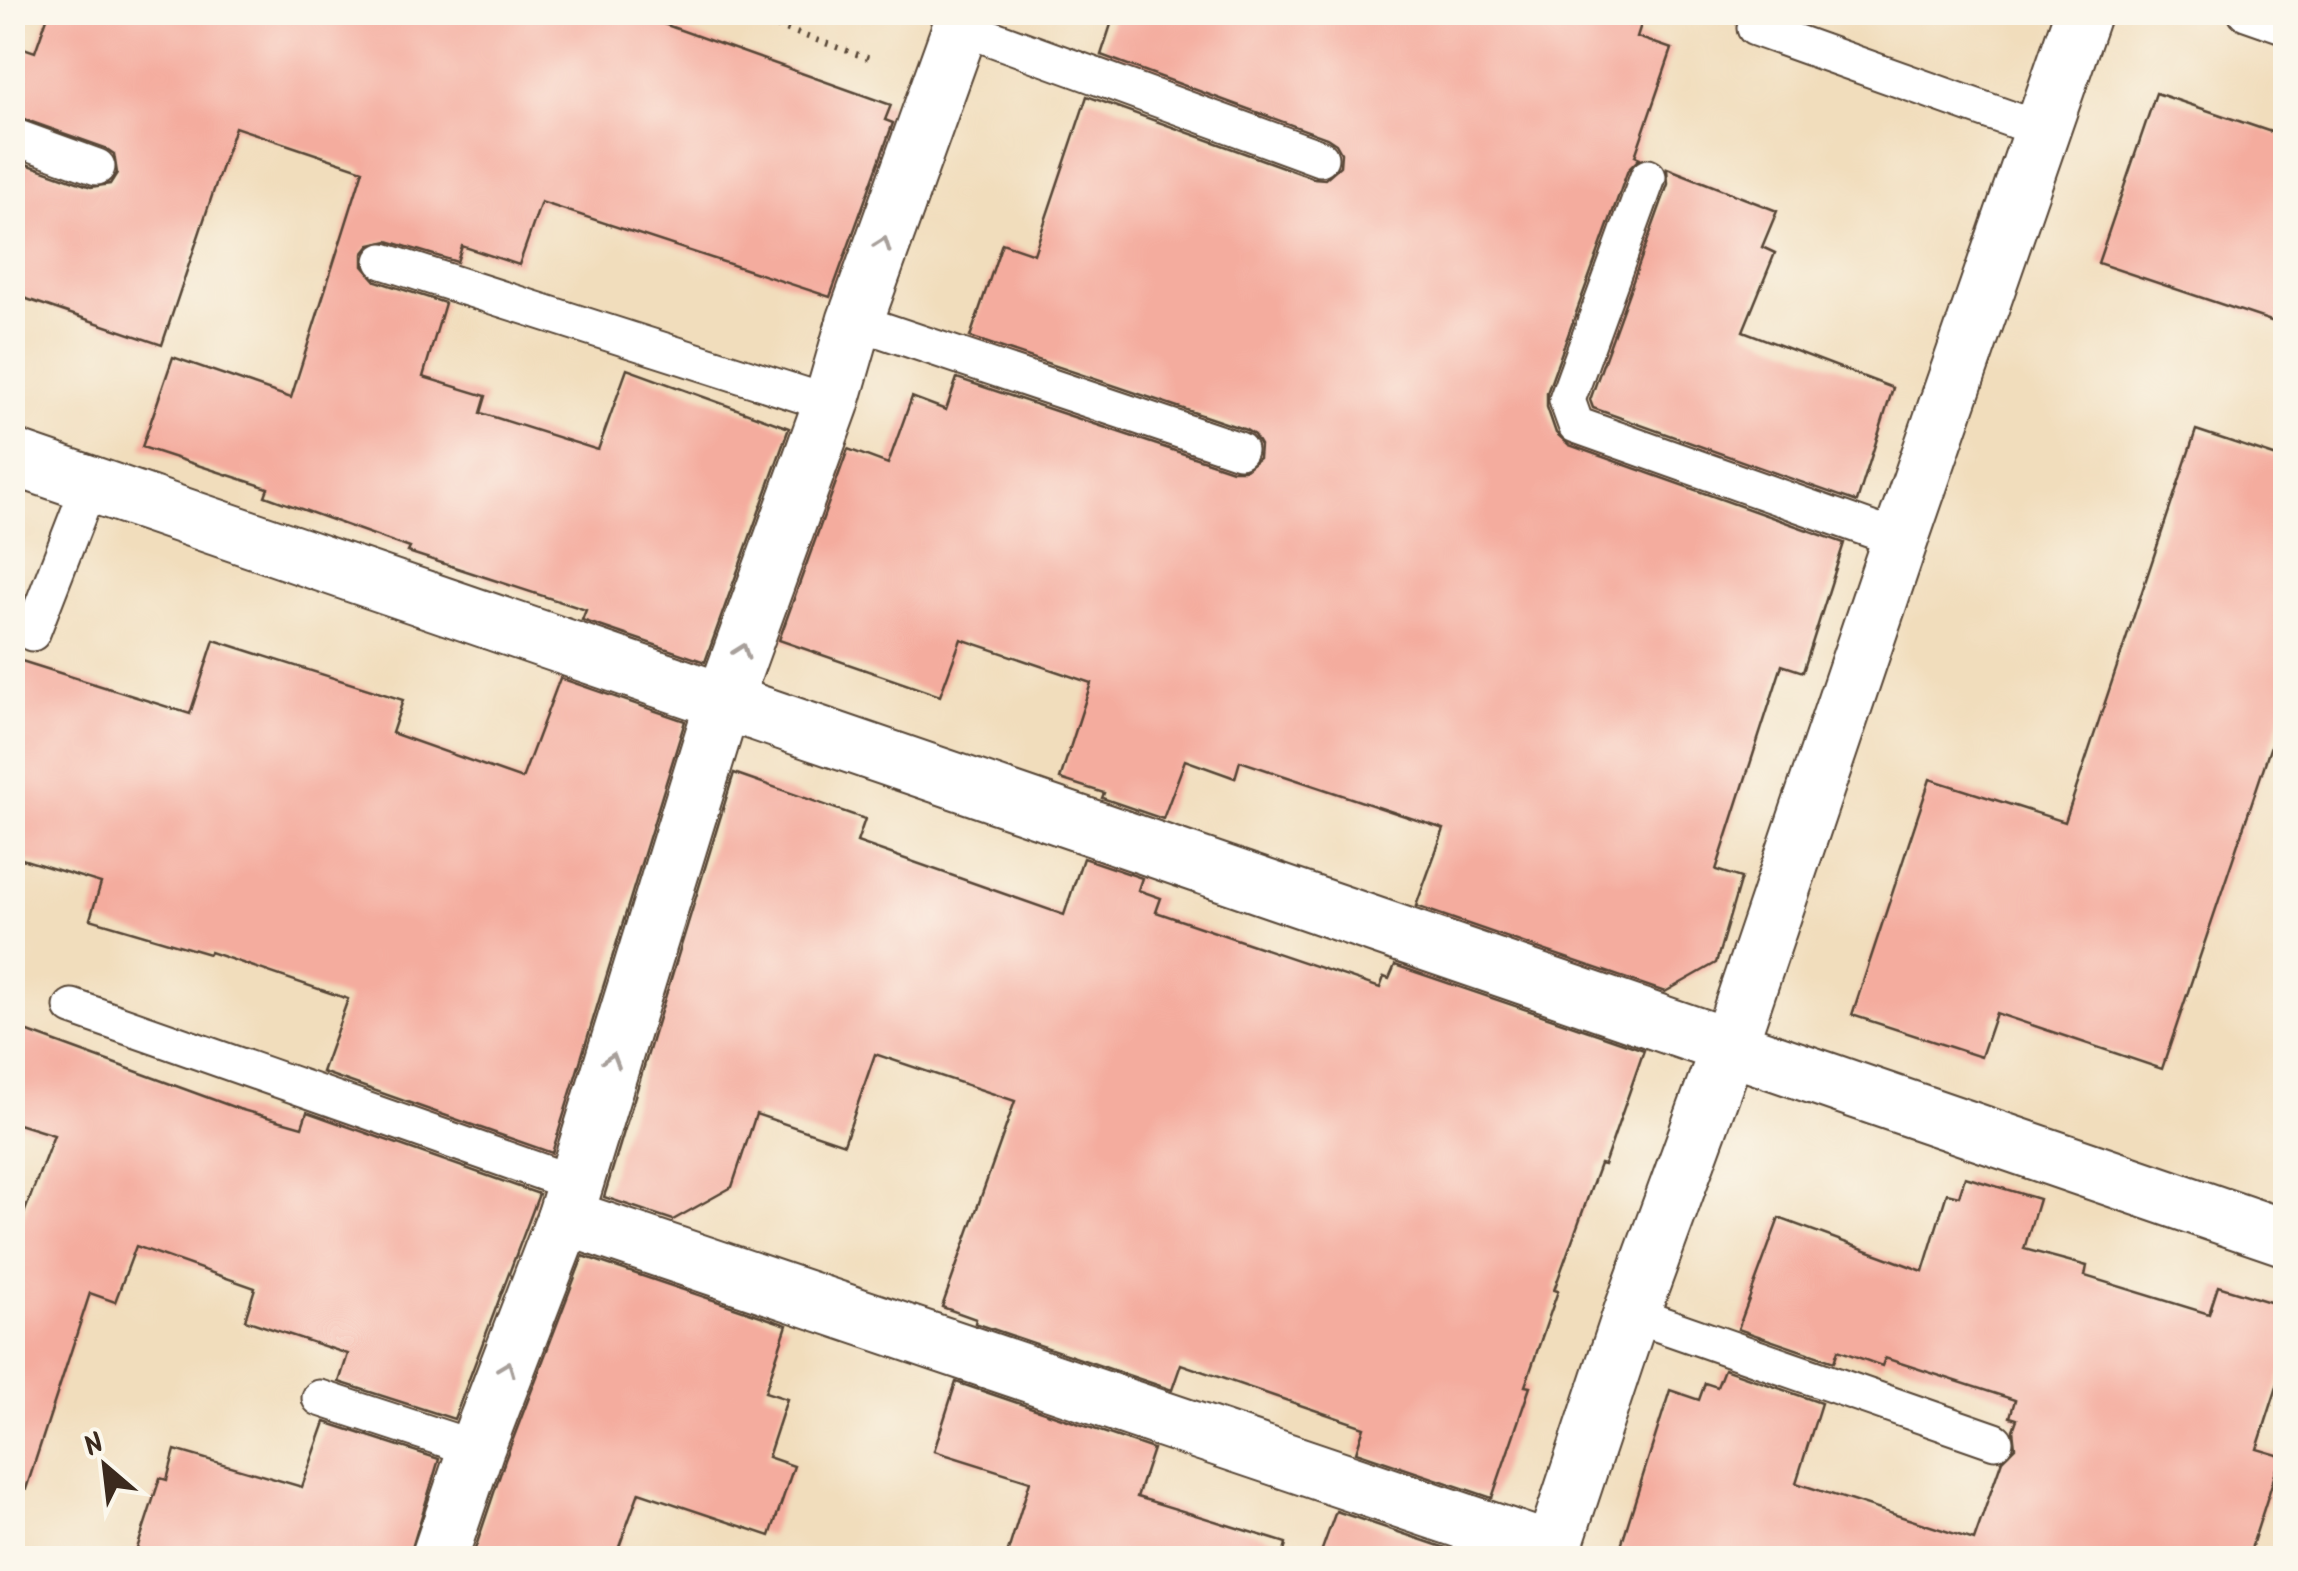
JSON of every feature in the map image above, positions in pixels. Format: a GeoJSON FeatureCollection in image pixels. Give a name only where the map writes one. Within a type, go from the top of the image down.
{"type":"FeatureCollection","features":[{"type":"Feature","properties":{"kind":"street"},"geometry":{"type":"LineString","coordinates":[[569,1200],[1551,1555],[1631,1314],[1729,1046],[1900,540],[2044,132],[2082,12]]}},
{"type":"Feature","properties":{"kind":"street"},"geometry":{"type":"LineString","coordinates":[[439,1558],[569,1200],[724,702],[964,20]]}},
{"type":"Feature","properties":{"kind":"street"},"geometry":{"type":"LineString","coordinates":[[12,457],[2286,1238]]}},
{"type":"Feature","properties":{"kind":"lane"},"geometry":{"type":"LineString","coordinates":[[2246,12],[2286,26]]}},
{"type":"Feature","properties":{"kind":"lane"},"geometry":{"type":"LineString","coordinates":[[964,20],[1320,158]]}},
{"type":"Feature","properties":{"kind":"lane"},"geometry":{"type":"LineString","coordinates":[[1756,28],[2044,132]]}},
{"type":"Feature","properties":{"kind":"lane"},"geometry":{"type":"LineString","coordinates":[[12,136],[97,167]]}},
{"type":"Feature","properties":{"kind":"lane"},"geometry":{"type":"LineString","coordinates":[[1648,176],[1567,400],[1576,426],[1900,540]]}},
{"type":"Feature","properties":{"kind":"lane"},"geometry":{"type":"LineString","coordinates":[[384,261],[831,404]]}},
{"type":"Feature","properties":{"kind":"lane"},"geometry":{"type":"LineString","coordinates":[[855,321],[1239,450]]}},
{"type":"Feature","properties":{"kind":"lane"},"geometry":{"type":"LineString","coordinates":[[32,633],[90,484]]}},
{"type":"Feature","properties":{"kind":"lane"},"geometry":{"type":"LineString","coordinates":[[72,1007],[569,1200]]}},
{"type":"Feature","properties":{"kind":"lane"},"geometry":{"type":"LineString","coordinates":[[1631,1314],[1995,1442]]}},
{"type":"Feature","properties":{"kind":"lane"},"geometry":{"type":"LineString","coordinates":[[320,1398],[476,1449]]}},
{"type":"Feature","properties":{"kind":"path"},"geometry":{"type":"LineString","coordinates":[[737,12],[940,83]]}},
{"type":"Feature","properties":{"kind":"building"},"geometry":{"type":"Polygon","coordinates":[[[49,12],[630,12],[891,105],[885,120],[893,123],[830,297],[541,202],[519,265],[462,246],[457,262],[388,241],[370,245],[363,254],[363,266],[376,281],[445,303],[423,377],[486,396],[481,413],[598,450],[627,369],[789,428],[705,662],[582,620],[586,610],[408,552],[410,548],[265,496],[268,488],[142,447],[173,357],[291,398],[363,170],[235,127],[162,345],[12,294],[12,159],[91,187],[110,184],[117,173],[114,154],[105,148],[12,115],[12,44],[35,52],[49,12]]]}},
{"type":"Feature","properties":{"kind":"building"},"geometry":{"type":"Polygon","coordinates":[[[1115,12],[1645,12],[1637,37],[1672,49],[1635,156],[1640,158],[1628,170],[1547,393],[1547,407],[1556,433],[1569,445],[1844,543],[1803,672],[1782,665],[1716,870],[1741,878],[1716,963],[1665,992],[1416,906],[1444,829],[1240,761],[1235,778],[1185,760],[1163,819],[1102,798],[1104,793],[1060,779],[1091,683],[961,639],[940,696],[779,640],[848,449],[888,464],[912,397],[946,410],[957,378],[1232,470],[1244,470],[1259,458],[1260,445],[1246,430],[970,337],[1002,243],[1034,254],[1087,96],[1313,178],[1325,179],[1340,166],[1341,153],[1327,138],[1101,55],[1115,12]]]}},
{"type":"Feature","properties":{"kind":"building"},"geometry":{"type":"Polygon","coordinates":[[[2156,93],[2286,137],[2286,326],[2098,263],[2156,93]]]}},
{"type":"Feature","properties":{"kind":"building"},"geometry":{"type":"Polygon","coordinates":[[[1667,168],[1777,211],[1762,247],[1775,253],[1743,331],[1893,388],[1857,502],[1593,408],[1590,400],[1668,184],[1667,168]]]}},
{"type":"Feature","properties":{"kind":"building"},"geometry":{"type":"Polygon","coordinates":[[[2196,430],[2286,460],[2286,701],[2162,1069],[1996,1013],[1981,1057],[1852,1015],[1930,779],[2065,822],[2196,430]]]}},
{"type":"Feature","properties":{"kind":"building"},"geometry":{"type":"Polygon","coordinates":[[[214,640],[403,700],[392,733],[522,779],[560,678],[685,721],[552,1153],[322,1072],[348,999],[210,952],[90,919],[101,883],[12,856],[12,658],[190,714],[214,640]]]}},
{"type":"Feature","properties":{"kind":"building"},"geometry":{"type":"Polygon","coordinates":[[[734,773],[865,819],[857,842],[1064,915],[1083,858],[1142,878],[1138,890],[1161,898],[1156,912],[1380,988],[1395,965],[1644,1050],[1554,1290],[1558,1291],[1525,1386],[1530,1387],[1492,1498],[1356,1452],[1364,1427],[1181,1364],[1172,1390],[975,1323],[976,1319],[942,1307],[1015,1101],[875,1054],[844,1144],[756,1114],[732,1187],[673,1220],[604,1197],[734,773]]]}},
{"type":"Feature","properties":{"kind":"building"},"geometry":{"type":"Polygon","coordinates":[[[12,1026],[239,1109],[302,1127],[307,1112],[539,1194],[454,1419],[339,1382],[348,1354],[245,1320],[255,1288],[136,1246],[115,1302],[90,1293],[26,1489],[12,1487],[12,1245],[54,1135],[12,1122],[12,1026]]]}},
{"type":"Feature","properties":{"kind":"building"},"geometry":{"type":"Polygon","coordinates":[[[1965,1177],[2039,1199],[2024,1249],[2087,1266],[2085,1276],[2209,1314],[2218,1286],[2286,1307],[2286,1359],[2257,1449],[2281,1456],[2248,1558],[1617,1558],[1670,1390],[1699,1400],[1705,1383],[1717,1387],[1724,1369],[1821,1403],[1796,1483],[1974,1540],[2002,1460],[2015,1447],[2013,1430],[2017,1419],[2010,1417],[2015,1400],[1885,1358],[1882,1366],[1838,1350],[1834,1362],[1738,1329],[1779,1218],[1923,1271],[1947,1193],[1959,1196],[1965,1177]]]}},
{"type":"Feature","properties":{"kind":"building"},"geometry":{"type":"Polygon","coordinates":[[[583,1256],[787,1325],[765,1392],[787,1399],[768,1457],[794,1466],[770,1536],[639,1492],[615,1558],[472,1558],[583,1256]]]}},
{"type":"Feature","properties":{"kind":"building"},"geometry":{"type":"Polygon","coordinates":[[[956,1382],[1153,1449],[1137,1497],[1286,1543],[1283,1558],[1006,1558],[1030,1481],[934,1451],[956,1382]]]}},
{"type":"Feature","properties":{"kind":"building"},"geometry":{"type":"Polygon","coordinates":[[[325,1422],[439,1459],[409,1558],[134,1558],[160,1478],[167,1480],[175,1450],[302,1487],[325,1422]]]}},
{"type":"Feature","properties":{"kind":"building"},"geometry":{"type":"Polygon","coordinates":[[[1336,1511],[1472,1557],[1472,1558],[1319,1558],[1336,1511]]]}}]}
